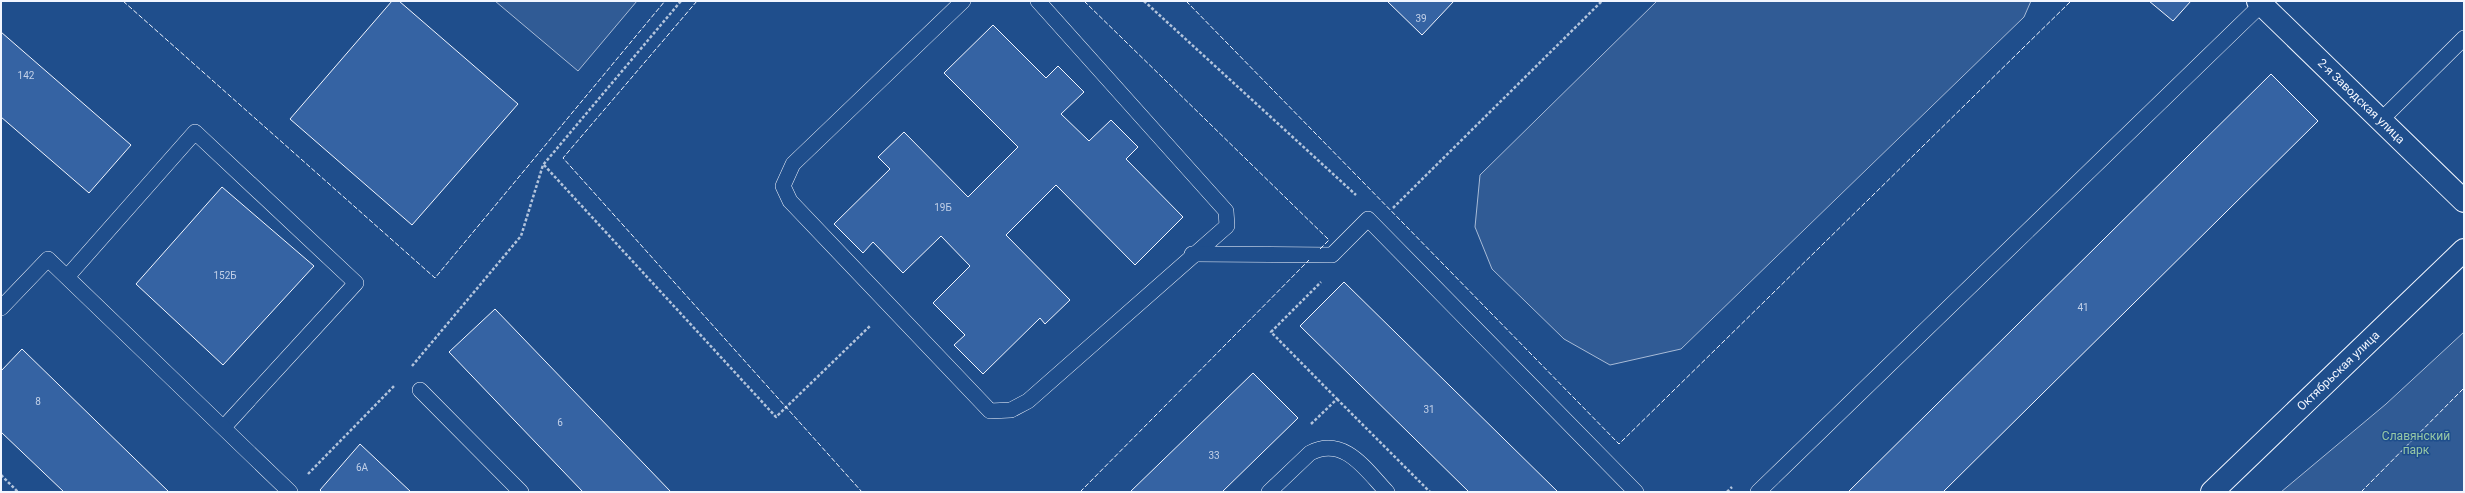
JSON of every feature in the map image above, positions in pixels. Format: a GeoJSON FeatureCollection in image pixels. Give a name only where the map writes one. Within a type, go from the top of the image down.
{"type":"FeatureCollection","features":[{"type":"Feature","properties":{"kind":"street","name":"2-я Заводская улица"},"geometry":{"type":"LineString","coordinates":[[2262,2],[2464,201]]}},
{"type":"Feature","properties":{"kind":"street","name":"Октябрьская улица"},"geometry":{"type":"LineString","coordinates":[[2212,492],[2464,250]]}},
{"type":"Feature","properties":{"kind":"lane"},"geometry":{"type":"LineString","coordinates":[[963,1],[793,164],[783,186],[790,201],[990,411],[1012,410],[1028,401],[1192,254],[1226,226],[1226,211],[1038,1]]}},
{"type":"Feature","properties":{"kind":"lane"},"geometry":{"type":"LineString","coordinates":[[1758,492],[2262,2]]}},
{"type":"Feature","properties":{"kind":"lane"},"geometry":{"type":"LineString","coordinates":[[2381,120],[2464,38]]}},
{"type":"Feature","properties":{"kind":"lane"},"geometry":{"type":"LineString","coordinates":[[67,277],[195,132],[356,283],[224,427]]}},
{"type":"Feature","properties":{"kind":"lane"},"geometry":{"type":"LineString","coordinates":[[1192,254],[1332,255],[1368,219],[1379,223],[1636,492]]}},
{"type":"Feature","properties":{"kind":"lane"},"geometry":{"type":"LineString","coordinates":[[1,308],[48,259],[290,492]]}},
{"type":"Feature","properties":{"kind":"lane"},"geometry":{"type":"LineString","coordinates":[[420,390],[521,492]]}},
{"type":"Feature","properties":{"kind":"lane"},"geometry":{"type":"LineString","coordinates":[[1270,492],[1310,454],[1318,450],[1332,447],[1348,452],[1387,492]]}},
{"type":"Feature","properties":{"kind":"path"},"geometry":{"type":"LineString","coordinates":[[410,368],[521,236],[543,165],[681,1]]}},
{"type":"Feature","properties":{"kind":"path"},"geometry":{"type":"LineString","coordinates":[[1144,1],[1379,223],[1602,1]]}},
{"type":"Feature","properties":{"kind":"path"},"geometry":{"type":"LineString","coordinates":[[543,165],[776,417],[890,306]]}},
{"type":"Feature","properties":{"kind":"path"},"geometry":{"type":"LineString","coordinates":[[1326,277],[1271,332],[1430,492]]}},
{"type":"Feature","properties":{"kind":"path"},"geometry":{"type":"LineString","coordinates":[[308,475],[400,380]]}},
{"type":"Feature","properties":{"kind":"path"},"geometry":{"type":"LineString","coordinates":[[1309,426],[1337,399]]}},
{"type":"Feature","properties":{"kind":"path"},"geometry":{"type":"LineString","coordinates":[[1,475],[18,492]]}},
{"type":"Feature","properties":{"kind":"shaded area"},"geometry":{"type":"Polygon","coordinates":[[[495,1],[637,1],[578,71],[495,1]]]}},
{"type":"Feature","properties":{"kind":"shaded area"},"geometry":{"type":"Polygon","coordinates":[[[1657,1],[2031,1],[2024,17],[1681,349],[1610,365],[1564,339],[1492,269],[1475,227],[1480,175],[1657,1]]]}},
{"type":"Feature","properties":{"kind":"shaded area","name":"Славянский парк"},"geometry":{"type":"Polygon","coordinates":[[[2464,332],[2464,492],[2281,492],[2386,404],[2464,332]]]}},
{"type":"Feature","properties":{"kind":"building"},"geometry":{"type":"Polygon","coordinates":[[[392,1],[399,1],[518,104],[412,225],[290,119],[392,1]]]}},
{"type":"Feature","properties":{"kind":"building"},"geometry":{"type":"Polygon","coordinates":[[[1387,1],[1454,1],[1422,35],[1387,1]]]}},
{"type":"Feature","properties":{"kind":"building"},"geometry":{"type":"Polygon","coordinates":[[[2149,1],[2191,1],[2173,21],[2149,1]]]}},
{"type":"Feature","properties":{"kind":"building"},"geometry":{"type":"Polygon","coordinates":[[[993,25],[1046,78],[1058,66],[1084,92],[1061,114],[1089,141],[1111,120],[1138,147],[1126,159],[1183,217],[1135,265],[1056,185],[1006,235],[1070,300],[1045,324],[1040,318],[983,374],[954,345],[965,335],[933,303],[970,266],[941,236],[903,273],[873,242],[863,253],[834,224],[890,169],[878,157],[904,132],[968,197],[1018,147],[944,73],[993,25]]]}},
{"type":"Feature","properties":{"kind":"building"},"geometry":{"type":"Polygon","coordinates":[[[1,32],[131,145],[89,193],[1,117],[1,32]]]}},
{"type":"Feature","properties":{"kind":"building"},"geometry":{"type":"Polygon","coordinates":[[[2271,74],[2318,121],[1943,492],[1848,492],[2271,74]]]}},
{"type":"Feature","properties":{"kind":"building"},"geometry":{"type":"Polygon","coordinates":[[[222,187],[314,266],[223,365],[136,284],[222,187]]]}},
{"type":"Feature","properties":{"kind":"building"},"geometry":{"type":"Polygon","coordinates":[[[1344,282],[1558,492],[1469,492],[1300,326],[1344,282]]]}},
{"type":"Feature","properties":{"kind":"building"},"geometry":{"type":"Polygon","coordinates":[[[495,309],[671,492],[583,492],[449,352],[495,309]]]}},
{"type":"Feature","properties":{"kind":"building"},"geometry":{"type":"Polygon","coordinates":[[[22,349],[169,492],[64,492],[1,432],[1,371],[22,349]]]}},
{"type":"Feature","properties":{"kind":"building"},"geometry":{"type":"Polygon","coordinates":[[[1253,373],[1298,418],[1222,492],[1130,492],[1253,373]]]}},
{"type":"Feature","properties":{"kind":"building"},"geometry":{"type":"Polygon","coordinates":[[[360,444],[411,492],[322,492],[320,490],[360,444]]]}},
{"type":"Feature","properties":{"kind":"fence"},"geometry":{"type":"LineString","coordinates":[[123,1],[435,278],[665,1]]}},
{"type":"Feature","properties":{"kind":"fence"},"geometry":{"type":"LineString","coordinates":[[697,1],[563,158],[862,492]]}},
{"type":"Feature","properties":{"kind":"fence"},"geometry":{"type":"LineString","coordinates":[[1084,1],[1329,240],[1319,250]]}},
{"type":"Feature","properties":{"kind":"fence"},"geometry":{"type":"LineString","coordinates":[[1186,1],[1619,444],[2071,1]]}},
{"type":"Feature","properties":{"kind":"fence"},"geometry":{"type":"LineString","coordinates":[[1080,492],[1309,260]]}},
{"type":"Feature","properties":{"kind":"fence"},"geometry":{"type":"LineString","coordinates":[[2361,492],[2464,388]]}}]}
